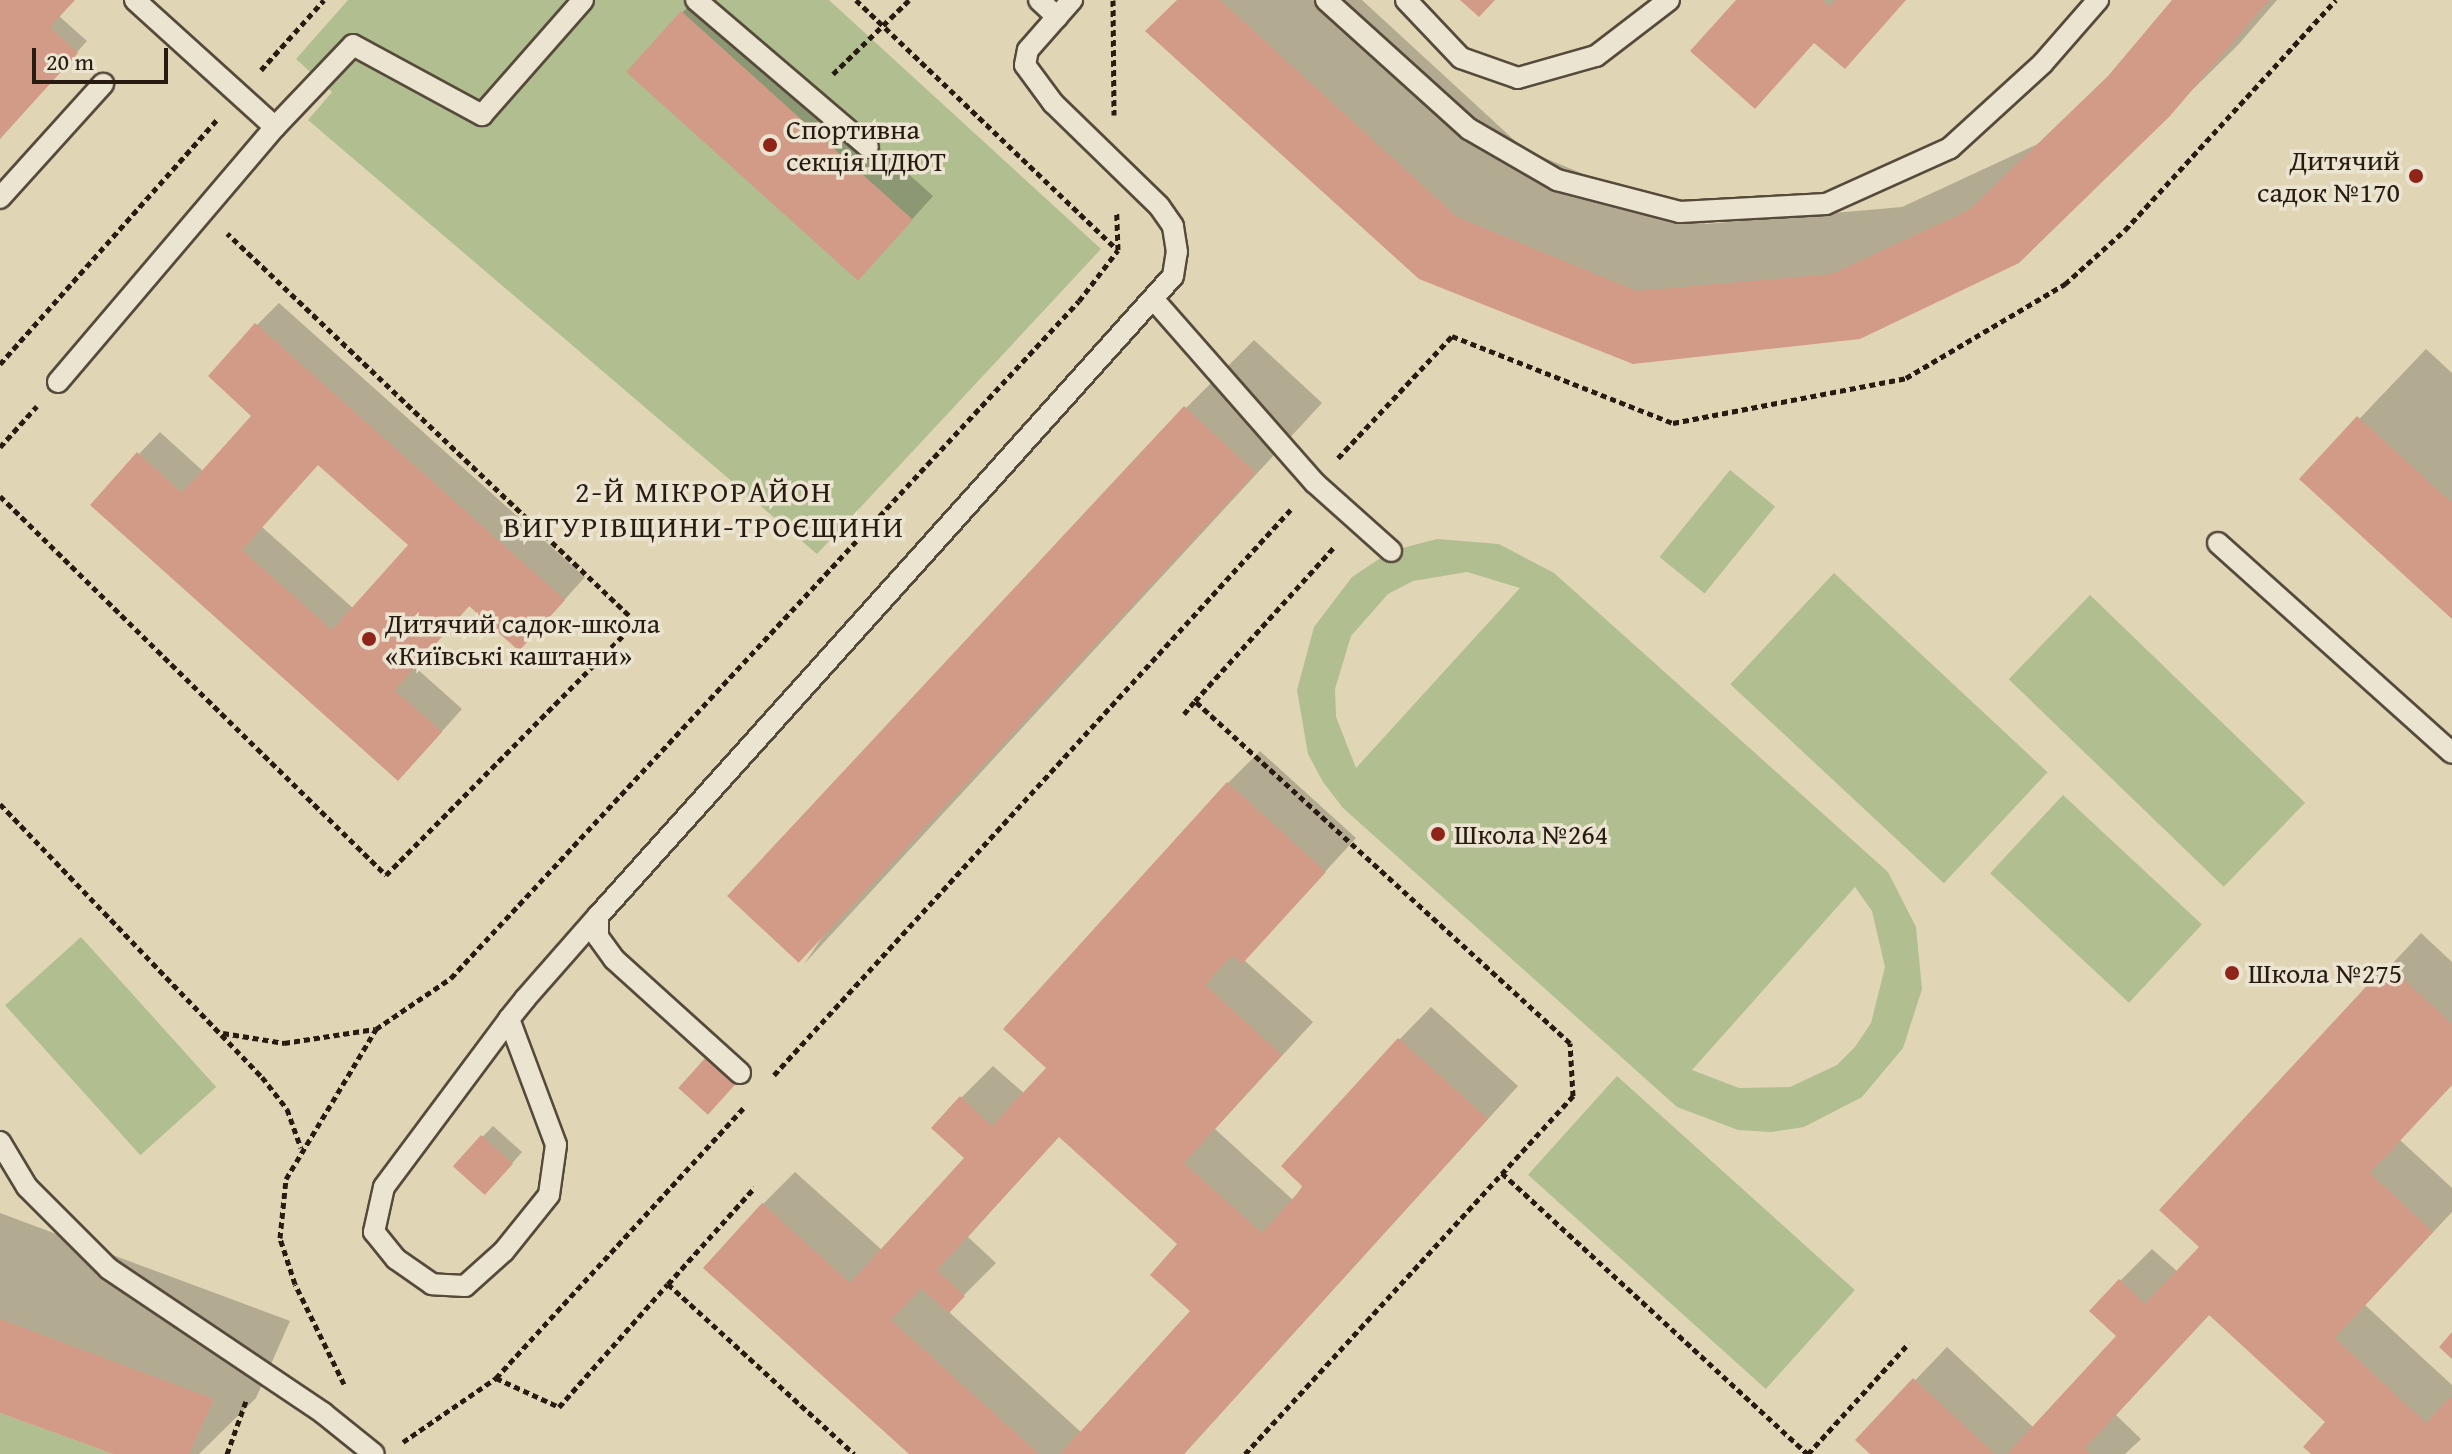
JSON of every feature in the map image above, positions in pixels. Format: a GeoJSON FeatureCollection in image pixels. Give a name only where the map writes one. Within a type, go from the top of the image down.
{"type":"FeatureCollection","features":[{"type":"Feature","properties":{"kind":"lane"},"geometry":{"type":"LineString","coordinates":[[135,0],[275,127]]}},
{"type":"Feature","properties":{"kind":"lane"},"geometry":{"type":"LineString","coordinates":[[58,382],[275,127],[353,45],[482,115],[583,0]]}},
{"type":"Feature","properties":{"kind":"lane"},"geometry":{"type":"LineString","coordinates":[[696,0],[868,147]]}},
{"type":"Feature","properties":{"kind":"lane"},"geometry":{"type":"LineString","coordinates":[[1039,0],[1057,17]]}},
{"type":"Feature","properties":{"kind":"lane"},"geometry":{"type":"LineString","coordinates":[[509,1019],[556,1145],[549,1195],[504,1251],[465,1286],[432,1284],[396,1259],[374,1232],[384,1187],[509,1019],[598,916],[1155,301],[1173,276],[1177,252],[1173,226],[1114,161],[1053,103],[1025,65],[1028,50],[1072,0]]}},
{"type":"Feature","properties":{"kind":"lane"},"geometry":{"type":"LineString","coordinates":[[1326,0],[1469,129],[1557,180],[1680,212],[1826,204],[1950,148],[2043,63],[2098,0]]}},
{"type":"Feature","properties":{"kind":"lane"},"geometry":{"type":"LineString","coordinates":[[1406,0],[1461,58],[1518,78],[1596,56],[1669,0]]}},
{"type":"Feature","properties":{"kind":"lane"},"geometry":{"type":"LineString","coordinates":[[0,198],[103,84]]}},
{"type":"Feature","properties":{"kind":"lane"},"geometry":{"type":"LineString","coordinates":[[1155,301],[1315,483],[1391,551]]}},
{"type":"Feature","properties":{"kind":"lane"},"geometry":{"type":"LineString","coordinates":[[2218,543],[2452,753]]}},
{"type":"Feature","properties":{"kind":"lane"},"geometry":{"type":"LineString","coordinates":[[598,916],[598,937],[614,959],[740,1073]]}},
{"type":"Feature","properties":{"kind":"lane"},"geometry":{"type":"LineString","coordinates":[[0,1142],[27,1187],[109,1269],[374,1454]]}},
{"type":"Feature","properties":{"kind":"path"},"geometry":{"type":"LineString","coordinates":[[0,364],[324,0]]}},
{"type":"Feature","properties":{"kind":"path"},"geometry":{"type":"LineString","coordinates":[[856,0],[1118,250]]}},
{"type":"Feature","properties":{"kind":"path"},"geometry":{"type":"LineString","coordinates":[[810,98],[909,0]]}},
{"type":"Feature","properties":{"kind":"path"},"geometry":{"type":"LineString","coordinates":[[350,1397],[295,1284],[280,1238],[286,1179],[302,1149],[376,1029],[451,978],[1079,301],[1118,250],[1113,0]]}},
{"type":"Feature","properties":{"kind":"path"},"geometry":{"type":"LineString","coordinates":[[770,1079],[1452,336],[1673,423],[1906,378],[2065,284],[2125,230],[2336,0]]}},
{"type":"Feature","properties":{"kind":"path"},"geometry":{"type":"LineString","coordinates":[[0,496],[386,875],[636,622],[203,211]]}},
{"type":"Feature","properties":{"kind":"path"},"geometry":{"type":"LineString","coordinates":[[0,447],[58,382]]}},
{"type":"Feature","properties":{"kind":"path"},"geometry":{"type":"LineString","coordinates":[[1184,714],[1358,521]]}},
{"type":"Feature","properties":{"kind":"path"},"geometry":{"type":"LineString","coordinates":[[1195,701],[1570,1043],[1573,1096],[1245,1454]]}},
{"type":"Feature","properties":{"kind":"path"},"geometry":{"type":"LineString","coordinates":[[0,804],[220,1032],[287,1109],[302,1149]]}},
{"type":"Feature","properties":{"kind":"path"},"geometry":{"type":"LineString","coordinates":[[220,1032],[249,1041],[284,1043],[376,1029]]}},
{"type":"Feature","properties":{"kind":"path"},"geometry":{"type":"LineString","coordinates":[[398,1446],[496,1378],[748,1103]]}},
{"type":"Feature","properties":{"kind":"path"},"geometry":{"type":"LineString","coordinates":[[1502,1173],[1808,1454],[1909,1343]]}},
{"type":"Feature","properties":{"kind":"path"},"geometry":{"type":"LineString","coordinates":[[496,1378],[559,1407],[755,1187]]}},
{"type":"Feature","properties":{"kind":"path"},"geometry":{"type":"LineString","coordinates":[[668,1284],[854,1454]]}},
{"type":"Feature","properties":{"kind":"path"},"geometry":{"type":"LineString","coordinates":[[227,1454],[257,1370]]}},
{"type":"Feature","properties":{"kind":"green space"},"geometry":{"type":"Polygon","coordinates":[[[348,0],[829,0],[1101,249],[817,554],[308,120],[332,92],[296,59],[348,0]]]}},
{"type":"Feature","properties":{"kind":"green space"},"geometry":{"type":"Polygon","coordinates":[[[1730,470],[1775,507],[1705,594],[1660,557],[1730,470]]]}},
{"type":"Feature","properties":{"kind":"green space"},"geometry":{"type":"Polygon","coordinates":[[[1437,539],[1499,544],[1554,573],[1888,872],[1916,927],[1922,989],[1903,1048],[1862,1097],[1804,1127],[1771,1132],[1738,1130],[1677,1107],[1343,808],[1323,782],[1308,754],[1297,690],[1314,627],[1352,577],[1391,551],[1437,539]],[[1467,572],[1413,581],[1388,594],[1351,636],[1335,689],[1336,717],[1356,768],[1520,588],[1467,572]],[[1855,887],[1692,1070],[1739,1088],[1790,1087],[1837,1065],[1855,1047],[1871,1023],[1885,967],[1872,911],[1855,887]]]}},
{"type":"Feature","properties":{"kind":"green space"},"geometry":{"type":"Polygon","coordinates":[[[1834,573],[2048,772],[1944,883],[1730,684],[1834,573]]]}},
{"type":"Feature","properties":{"kind":"green space"},"geometry":{"type":"Polygon","coordinates":[[[2090,595],[2305,803],[2224,887],[2009,679],[2090,595]]]}},
{"type":"Feature","properties":{"kind":"green space"},"geometry":{"type":"Polygon","coordinates":[[[2063,795],[2202,925],[2129,1003],[1990,873],[2063,795]]]}},
{"type":"Feature","properties":{"kind":"green space"},"geometry":{"type":"Polygon","coordinates":[[[81,937],[216,1087],[140,1155],[5,1005],[81,937]]]}},
{"type":"Feature","properties":{"kind":"green space"},"geometry":{"type":"Polygon","coordinates":[[[1617,1076],[1855,1290],[1766,1389],[1528,1175],[1617,1076]]]}},
{"type":"Feature","properties":{"kind":"green space"},"geometry":{"type":"Polygon","coordinates":[[[0,1413],[113,1454],[0,1454],[0,1413]]]}},
{"type":"Feature","properties":{"kind":"building"},"geometry":{"type":"Polygon","coordinates":[[[0,0],[75,0],[50,27],[78,53],[0,139],[0,0]]]}},
{"type":"Feature","properties":{"kind":"building"},"geometry":{"type":"Polygon","coordinates":[[[1177,0],[1220,0],[1457,217],[1637,291],[1832,274],[1969,210],[2108,76],[2172,0],[2269,0],[2170,116],[2019,263],[1860,339],[1633,364],[1419,279],[1145,31],[1177,0]]]}},
{"type":"Feature","properties":{"kind":"building"},"geometry":{"type":"Polygon","coordinates":[[[1460,0],[1495,0],[1479,17],[1460,0]]]}},
{"type":"Feature","properties":{"kind":"building"},"geometry":{"type":"Polygon","coordinates":[[[1736,0],[1822,0],[1830,7],[1836,0],[1906,0],[1845,69],[1814,43],[1755,109],[1690,51],[1736,0]]]}},
{"type":"Feature","properties":{"kind":"building","name":"Спортивна секція ЦДЮТ"},"geometry":{"type":"Polygon","coordinates":[[[681,11],[913,220],[858,281],[626,72],[681,11]]]}},
{"type":"Feature","properties":{"kind":"building","name":"Дитячий садок-школа «Київські каштани»"},"geometry":{"type":"Polygon","coordinates":[[[255,323],[565,600],[519,651],[469,606],[395,690],[442,732],[398,781],[90,505],[137,452],[182,493],[251,416],[208,376],[255,323]],[[318,465],[242,550],[332,630],[408,545],[318,465]]]}},
{"type":"Feature","properties":{"kind":"building"},"geometry":{"type":"Polygon","coordinates":[[[1184,406],[1256,473],[799,963],[727,896],[1184,406]]]}},
{"type":"Feature","properties":{"kind":"building"},"geometry":{"type":"Polygon","coordinates":[[[2357,416],[2452,503],[2452,619],[2299,479],[2357,416]]]}},
{"type":"Feature","properties":{"kind":"building"},"geometry":{"type":"Polygon","coordinates":[[[1227,782],[1326,872],[1242,964],[1232,955],[1205,985],[1282,1055],[1184,1163],[1262,1233],[1303,1187],[1281,1166],[1398,1038],[1488,1119],[1184,1454],[1060,1454],[1190,1311],[1150,1275],[1177,1244],[1059,1137],[937,1270],[965,1296],[949,1313],[921,1288],[891,1320],[1039,1454],[909,1454],[703,1268],[762,1203],[850,1283],[964,1158],[931,1128],[960,1096],[992,1126],[1046,1068],[1003,1029],[1227,782]]]}},
{"type":"Feature","properties":{"kind":"building"},"geometry":{"type":"Polygon","coordinates":[[[2387,964],[2452,1024],[2452,1085],[2370,1173],[2433,1232],[2335,1338],[2426,1423],[2452,1396],[2452,1454],[2311,1454],[2303,1447],[2325,1422],[2209,1315],[2085,1448],[2091,1454],[2007,1454],[2116,1336],[2089,1311],[2119,1279],[2145,1304],[2199,1247],[2159,1210],[2387,964]]]}},
{"type":"Feature","properties":{"kind":"building"},"geometry":{"type":"Polygon","coordinates":[[[707,1056],[737,1083],[708,1115],[678,1088],[707,1056]]]}},
{"type":"Feature","properties":{"kind":"building"},"geometry":{"type":"Polygon","coordinates":[[[481,1135],[513,1164],[485,1195],[453,1166],[481,1135]]]}},
{"type":"Feature","properties":{"kind":"building"},"geometry":{"type":"Polygon","coordinates":[[[0,1319],[214,1399],[189,1454],[113,1454],[0,1413],[0,1319]]]}},
{"type":"Feature","properties":{"kind":"building"},"geometry":{"type":"Polygon","coordinates":[[[2452,1332],[2452,1359],[2439,1347],[2452,1332]]]}},
{"type":"Feature","properties":{"kind":"building"},"geometry":{"type":"Polygon","coordinates":[[[1913,1378],[1995,1454],[1870,1454],[1855,1440],[1913,1378]]]}},
{"type":"Feature","properties":{"kind":"place","name":"Спортивна секція ЦДЮТ"},"geometry":{"type":"Point","coordinates":[770,145]}},
{"type":"Feature","properties":{"kind":"place","name":"Дитячий садок №170"},"geometry":{"type":"Point","coordinates":[2416,176]}},
{"type":"Feature","properties":{"kind":"place","name":"Дитячий садок-школа «Київські каштани»"},"geometry":{"type":"Point","coordinates":[369,639]}},
{"type":"Feature","properties":{"kind":"place","name":"Школа №264"},"geometry":{"type":"Point","coordinates":[1438,834]}},
{"type":"Feature","properties":{"kind":"place","name":"Школа №275"},"geometry":{"type":"Point","coordinates":[2232,973]}},
{"type":"Feature","properties":{"kind":"district","name":"2-Й МІКРОРАЙОН ВИГУРІВЩИНИ-ТРОЄЩИНИ"},"geometry":{"type":"Point","coordinates":[704,508]}}]}
